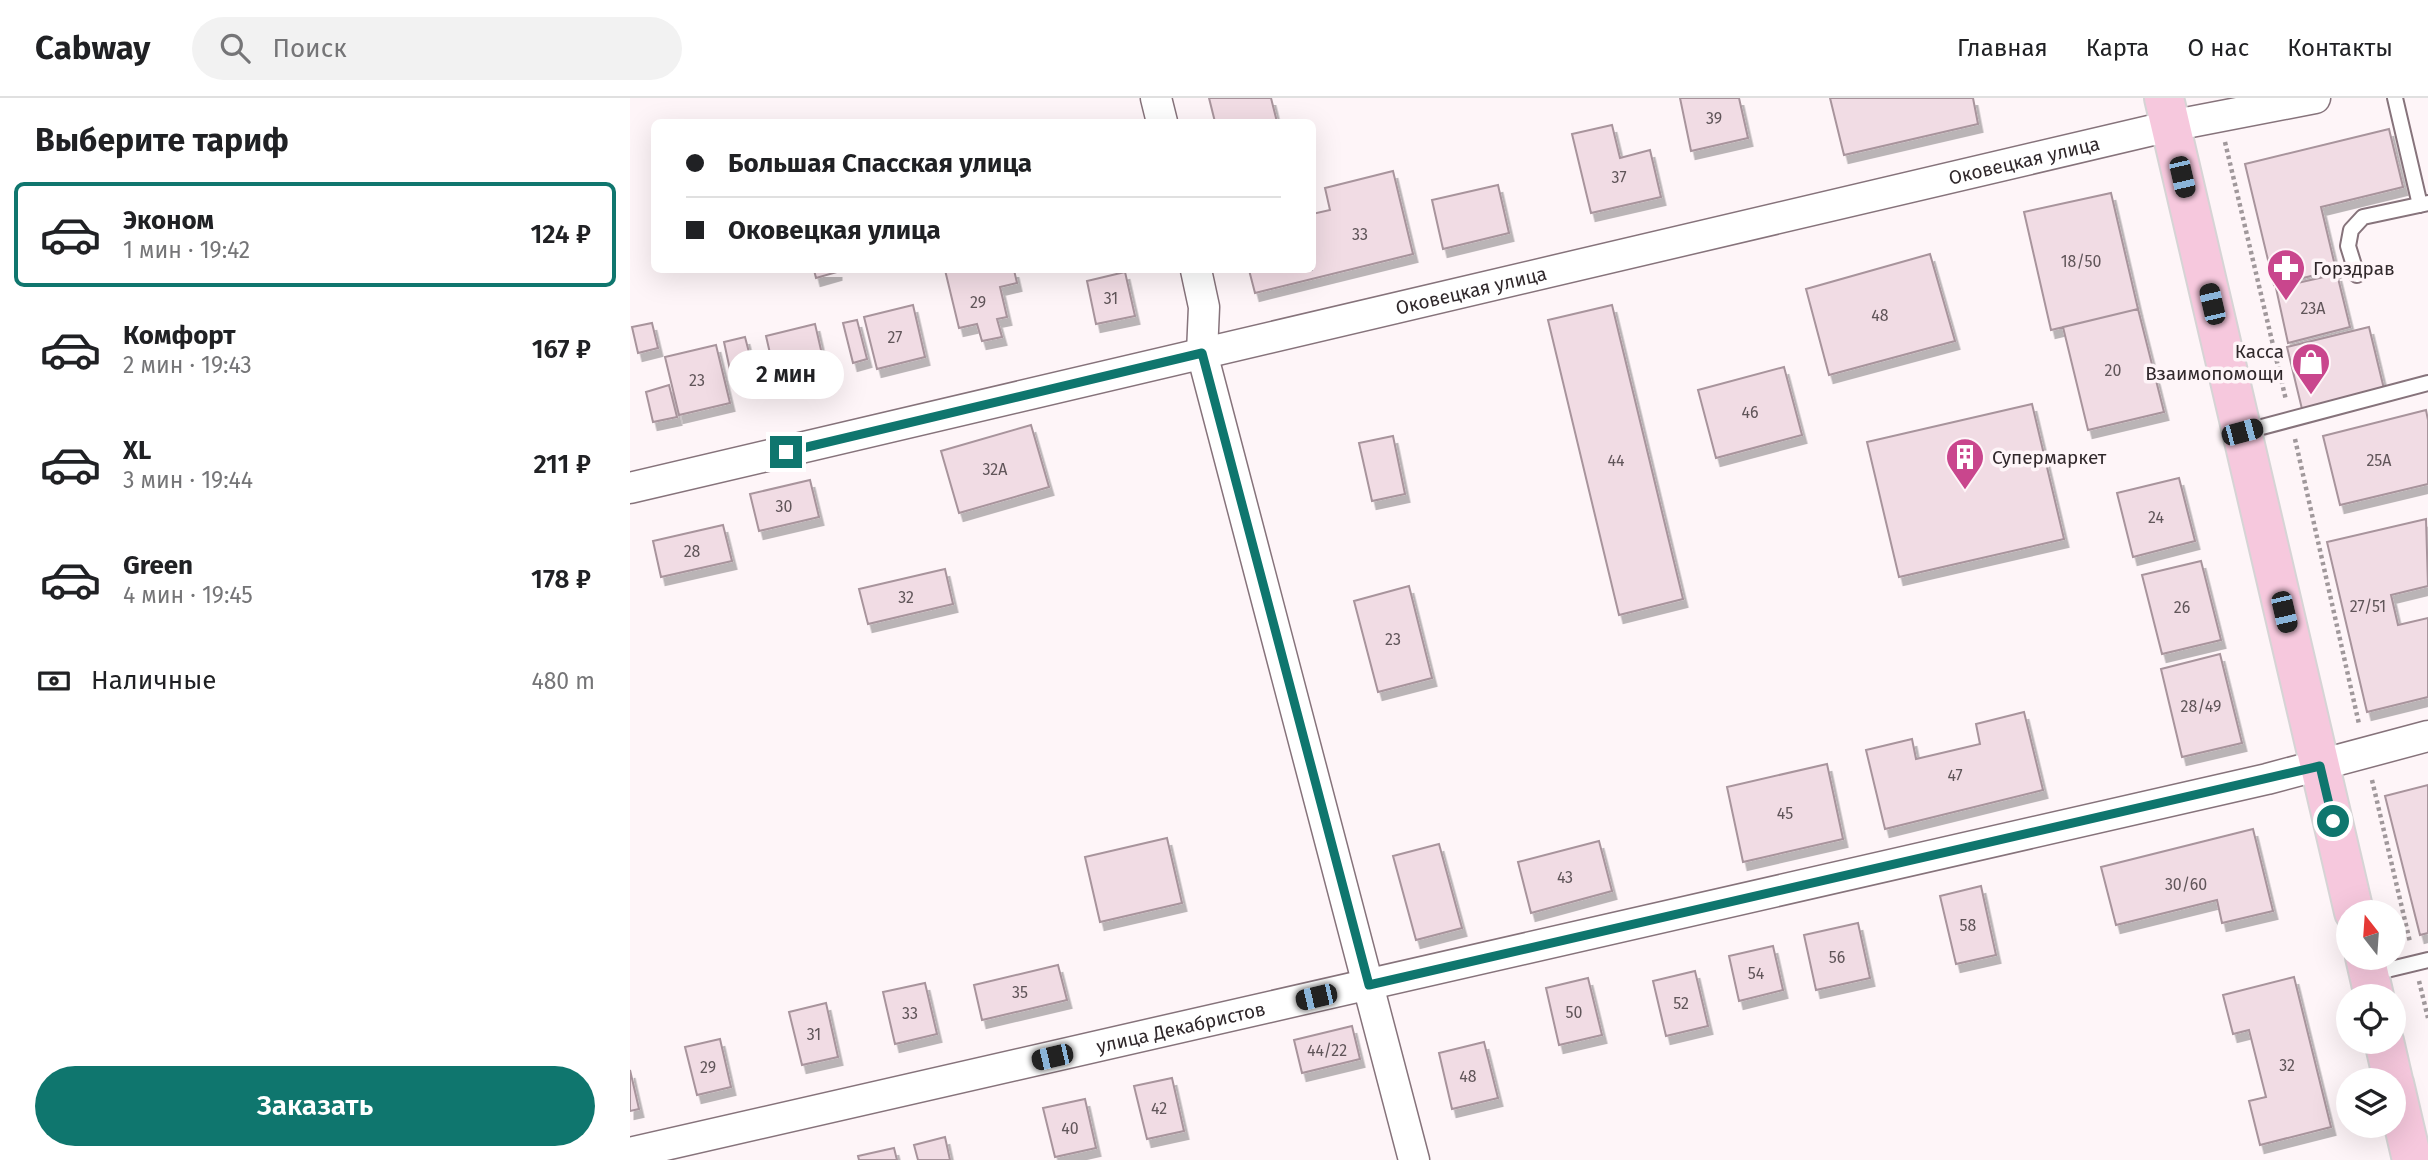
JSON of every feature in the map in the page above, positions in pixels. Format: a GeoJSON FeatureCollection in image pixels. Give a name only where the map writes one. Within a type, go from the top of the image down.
{"type":"FeatureCollection","features":[{"type":"Feature","properties":{"kind":"main road"},"geometry":{"type":"LineString","coordinates":[[2167,112],[2351,900]]}},
{"type":"Feature","properties":{"kind":"main road"},"geometry":{"type":"LineString","coordinates":[[2406,1134],[2412,1160]]}},
{"type":"Feature","properties":{"kind":"street"},"geometry":{"type":"LineString","coordinates":[[1156,98],[1161,119]]}},
{"type":"Feature","properties":{"kind":"street","name":"Оковецкая улица"},"geometry":{"type":"LineString","coordinates":[[630,488],[1202,353],[2167,112],[2220,118],[2315,98]]}},
{"type":"Feature","properties":{"kind":"street"},"geometry":{"type":"LineString","coordinates":[[1197,273],[1204,307],[1202,353],[1414,1160]]}},
{"type":"Feature","properties":{"kind":"street","name":"улица Декабристов"},"geometry":{"type":"LineString","coordinates":[[630,1153],[2320,766],[2365,751],[2428,736]]}},
{"type":"Feature","properties":{"kind":"lane"},"geometry":{"type":"LineString","coordinates":[[2357,275],[2348,246],[2351,230],[2363,217],[2424,204],[2395,98]]}},
{"type":"Feature","properties":{"kind":"lane"},"geometry":{"type":"LineString","coordinates":[[2242,432],[2428,383]]}},
{"type":"Feature","properties":{"kind":"lane"},"geometry":{"type":"LineString","coordinates":[[2369,976],[2421,961]]}},
{"type":"Feature","properties":{"kind":"path"},"geometry":{"type":"LineString","coordinates":[[2220,118],[2365,751],[2421,961],[2428,1018]]}},
{"type":"Feature","properties":{"kind":"building"},"geometry":{"type":"Polygon","coordinates":[[[1209,98],[1271,98],[1276,119],[1214,119],[1209,98]]]}},
{"type":"Feature","properties":{"kind":"building"},"geometry":{"type":"Polygon","coordinates":[[[1680,98],[1739,98],[1748,138],[1691,151],[1680,98]]]}},
{"type":"Feature","properties":{"kind":"building"},"geometry":{"type":"Polygon","coordinates":[[[1830,98],[1973,98],[1978,124],[1844,155],[1830,98]]]}},
{"type":"Feature","properties":{"kind":"building"},"geometry":{"type":"Polygon","coordinates":[[[1612,125],[1620,158],[1650,150],[1661,197],[1591,213],[1572,134],[1612,125]]]}},
{"type":"Feature","properties":{"kind":"building"},"geometry":{"type":"Polygon","coordinates":[[[2389,129],[2403,187],[2321,207],[2336,270],[2274,285],[2245,164],[2389,129]]]}},
{"type":"Feature","properties":{"kind":"building"},"geometry":{"type":"Polygon","coordinates":[[[1393,171],[1413,254],[1255,293],[1250,273],[1316,273],[1316,213],[1330,210],[1325,188],[1393,171]]]}},
{"type":"Feature","properties":{"kind":"building"},"geometry":{"type":"Polygon","coordinates":[[[1498,185],[1509,233],[1443,249],[1432,200],[1498,185]]]}},
{"type":"Feature","properties":{"kind":"building"},"geometry":{"type":"Polygon","coordinates":[[[2111,193],[2138,309],[2051,330],[2024,212],[2111,193]]]}},
{"type":"Feature","properties":{"kind":"building"},"geometry":{"type":"Polygon","coordinates":[[[1930,254],[1955,341],[1829,375],[1806,289],[1930,254]]]}},
{"type":"Feature","properties":{"kind":"building"},"geometry":{"type":"Polygon","coordinates":[[[815,273],[834,273],[816,278],[815,273]]]}},
{"type":"Feature","properties":{"kind":"building"},"geometry":{"type":"Polygon","coordinates":[[[946,273],[1015,273],[1017,283],[1000,287],[1007,317],[997,319],[1002,337],[982,341],[977,324],[959,328],[946,273]]]}},
{"type":"Feature","properties":{"kind":"building"},"geometry":{"type":"Polygon","coordinates":[[[1125,273],[1135,316],[1096,324],[1087,281],[1125,273]]]}},
{"type":"Feature","properties":{"kind":"building"},"geometry":{"type":"Polygon","coordinates":[[[2337,274],[2350,327],[2288,343],[2276,288],[2337,274]]]}},
{"type":"Feature","properties":{"kind":"building"},"geometry":{"type":"Polygon","coordinates":[[[913,305],[925,357],[877,369],[864,317],[913,305]]]}},
{"type":"Feature","properties":{"kind":"building"},"geometry":{"type":"Polygon","coordinates":[[[1612,305],[1683,599],[1619,615],[1548,320],[1612,305]]]}},
{"type":"Feature","properties":{"kind":"building"},"geometry":{"type":"Polygon","coordinates":[[[2138,309],[2164,412],[2088,430],[2063,327],[2138,309]]]}},
{"type":"Feature","properties":{"kind":"building"},"geometry":{"type":"Polygon","coordinates":[[[857,320],[867,359],[853,363],[843,323],[857,320]]]}},
{"type":"Feature","properties":{"kind":"building"},"geometry":{"type":"Polygon","coordinates":[[[652,323],[658,348],[638,353],[632,327],[652,323]]]}},
{"type":"Feature","properties":{"kind":"building"},"geometry":{"type":"Polygon","coordinates":[[[815,324],[827,376],[778,388],[766,336],[815,324]]]}},
{"type":"Feature","properties":{"kind":"building"},"geometry":{"type":"Polygon","coordinates":[[[2369,327],[2384,389],[2302,409],[2287,347],[2369,327]]]}},
{"type":"Feature","properties":{"kind":"building"},"geometry":{"type":"Polygon","coordinates":[[[745,337],[752,364],[730,370],[724,342],[745,337]]]}},
{"type":"Feature","properties":{"kind":"building"},"geometry":{"type":"Polygon","coordinates":[[[716,345],[730,403],[679,415],[665,357],[716,345]]]}},
{"type":"Feature","properties":{"kind":"building"},"geometry":{"type":"Polygon","coordinates":[[[1784,367],[1802,435],[1716,458],[1698,390],[1784,367]]]}},
{"type":"Feature","properties":{"kind":"building"},"geometry":{"type":"Polygon","coordinates":[[[669,385],[677,417],[653,422],[646,392],[669,385]]]}},
{"type":"Feature","properties":{"kind":"building","name":"Супермаркет"},"geometry":{"type":"Polygon","coordinates":[[[2032,404],[2064,539],[1899,577],[1867,442],[2032,404]]]}},
{"type":"Feature","properties":{"kind":"building"},"geometry":{"type":"Polygon","coordinates":[[[2426,410],[2428,484],[2340,505],[2323,436],[2426,410]]]}},
{"type":"Feature","properties":{"kind":"building"},"geometry":{"type":"Polygon","coordinates":[[[1031,425],[1049,487],[959,513],[941,451],[1031,425]]]}},
{"type":"Feature","properties":{"kind":"building"},"geometry":{"type":"Polygon","coordinates":[[[1393,436],[1405,494],[1372,501],[1359,443],[1393,436]]]}},
{"type":"Feature","properties":{"kind":"building"},"geometry":{"type":"Polygon","coordinates":[[[2179,478],[2195,541],[2133,557],[2117,493],[2179,478]]]}},
{"type":"Feature","properties":{"kind":"building"},"geometry":{"type":"Polygon","coordinates":[[[810,480],[819,517],[759,531],[750,494],[810,480]]]}},
{"type":"Feature","properties":{"kind":"building"},"geometry":{"type":"Polygon","coordinates":[[[2426,519],[2428,586],[2391,595],[2398,625],[2428,618],[2428,697],[2367,712],[2327,542],[2426,519]]]}},
{"type":"Feature","properties":{"kind":"building"},"geometry":{"type":"Polygon","coordinates":[[[723,525],[732,561],[661,577],[653,541],[723,525]]]}},
{"type":"Feature","properties":{"kind":"building"},"geometry":{"type":"Polygon","coordinates":[[[2201,561],[2221,640],[2162,654],[2142,575],[2201,561]]]}},
{"type":"Feature","properties":{"kind":"building"},"geometry":{"type":"Polygon","coordinates":[[[945,569],[953,604],[868,624],[859,589],[945,569]]]}},
{"type":"Feature","properties":{"kind":"building"},"geometry":{"type":"Polygon","coordinates":[[[1409,586],[1432,678],[1378,692],[1354,601],[1409,586]]]}},
{"type":"Feature","properties":{"kind":"building"},"geometry":{"type":"Polygon","coordinates":[[[2220,654],[2242,743],[2182,757],[2161,669],[2220,654]]]}},
{"type":"Feature","properties":{"kind":"building"},"geometry":{"type":"Polygon","coordinates":[[[2024,712],[2043,790],[1885,829],[1866,750],[1912,739],[1916,759],[1980,744],[1976,724],[2024,712]]]}},
{"type":"Feature","properties":{"kind":"building"},"geometry":{"type":"Polygon","coordinates":[[[1827,764],[1843,839],[1743,862],[1727,787],[1827,764]]]}},
{"type":"Feature","properties":{"kind":"building"},"geometry":{"type":"Polygon","coordinates":[[[2428,785],[2428,933],[2420,935],[2385,796],[2428,785]]]}},
{"type":"Feature","properties":{"kind":"building"},"geometry":{"type":"Polygon","coordinates":[[[2253,829],[2273,911],[2222,923],[2217,900],[2116,925],[2101,867],[2253,829]]]}},
{"type":"Feature","properties":{"kind":"building"},"geometry":{"type":"Polygon","coordinates":[[[1167,838],[1182,903],[1100,922],[1085,857],[1167,838]]]}},
{"type":"Feature","properties":{"kind":"building"},"geometry":{"type":"Polygon","coordinates":[[[1599,841],[1612,891],[1531,913],[1518,862],[1599,841]]]}},
{"type":"Feature","properties":{"kind":"building"},"geometry":{"type":"Polygon","coordinates":[[[1439,844],[1462,928],[1416,940],[1393,856],[1439,844]]]}},
{"type":"Feature","properties":{"kind":"building"},"geometry":{"type":"Polygon","coordinates":[[[1981,886],[1996,955],[1956,964],[1940,896],[1981,886]]]}},
{"type":"Feature","properties":{"kind":"building"},"geometry":{"type":"Polygon","coordinates":[[[1858,923],[1870,978],[1816,990],[1804,935],[1858,923]]]}},
{"type":"Feature","properties":{"kind":"building"},"geometry":{"type":"Polygon","coordinates":[[[1773,946],[1783,990],[1739,1001],[1729,956],[1773,946]]]}},
{"type":"Feature","properties":{"kind":"building"},"geometry":{"type":"Polygon","coordinates":[[[1058,965],[1067,1000],[982,1020],[974,985],[1058,965]]]}},
{"type":"Feature","properties":{"kind":"building"},"geometry":{"type":"Polygon","coordinates":[[[1695,971],[1708,1026],[1666,1036],[1653,981],[1695,971]]]}},
{"type":"Feature","properties":{"kind":"building"},"geometry":{"type":"Polygon","coordinates":[[[2294,977],[2331,1127],[2260,1145],[2249,1101],[2266,1097],[2249,1030],[2233,1034],[2223,995],[2294,977]]]}},
{"type":"Feature","properties":{"kind":"building"},"geometry":{"type":"Polygon","coordinates":[[[1588,978],[1602,1035],[1559,1045],[1546,988],[1588,978]]]}},
{"type":"Feature","properties":{"kind":"building"},"geometry":{"type":"Polygon","coordinates":[[[925,983],[937,1034],[895,1044],[883,992],[925,983]]]}},
{"type":"Feature","properties":{"kind":"building"},"geometry":{"type":"Polygon","coordinates":[[[826,1003],[838,1057],[802,1065],[789,1012],[826,1003]]]}},
{"type":"Feature","properties":{"kind":"building"},"geometry":{"type":"Polygon","coordinates":[[[1352,1026],[1360,1059],[1302,1073],[1294,1040],[1352,1026]]]}},
{"type":"Feature","properties":{"kind":"building"},"geometry":{"type":"Polygon","coordinates":[[[720,1039],[731,1087],[697,1095],[685,1047],[720,1039]]]}},
{"type":"Feature","properties":{"kind":"building"},"geometry":{"type":"Polygon","coordinates":[[[1484,1042],[1498,1098],[1452,1109],[1439,1053],[1484,1042]]]}},
{"type":"Feature","properties":{"kind":"building"},"geometry":{"type":"Polygon","coordinates":[[[630,1070],[639,1109],[630,1111],[630,1070]]]}},
{"type":"Feature","properties":{"kind":"building"},"geometry":{"type":"Polygon","coordinates":[[[1172,1078],[1184,1131],[1147,1139],[1134,1086],[1172,1078]]]}},
{"type":"Feature","properties":{"kind":"building"},"geometry":{"type":"Polygon","coordinates":[[[1085,1099],[1096,1148],[1055,1157],[1043,1108],[1085,1099]]]}},
{"type":"Feature","properties":{"kind":"building"},"geometry":{"type":"Polygon","coordinates":[[[945,1137],[950,1160],[918,1160],[914,1145],[945,1137]]]}},
{"type":"Feature","properties":{"kind":"building"},"geometry":{"type":"Polygon","coordinates":[[[894,1148],[897,1160],[859,1160],[858,1156],[894,1148]]]}},
{"type":"Feature","properties":{"kind":"place","name":"Горздрав"},"geometry":{"type":"Point","coordinates":[2286,302]}},
{"type":"Feature","properties":{"kind":"place","name":"Касса Взаимопомощи"},"geometry":{"type":"Point","coordinates":[2311,396]}},
{"type":"Feature","properties":{"kind":"place","name":"Супермаркет"},"geometry":{"type":"Point","coordinates":[1965,491]}},
{"type":"Feature","properties":{"kind":"route"},"geometry":{"type":"LineString","coordinates":[[786,452],[1202,353],[1369,985],[2320,766],[2333,821]]}}]}
